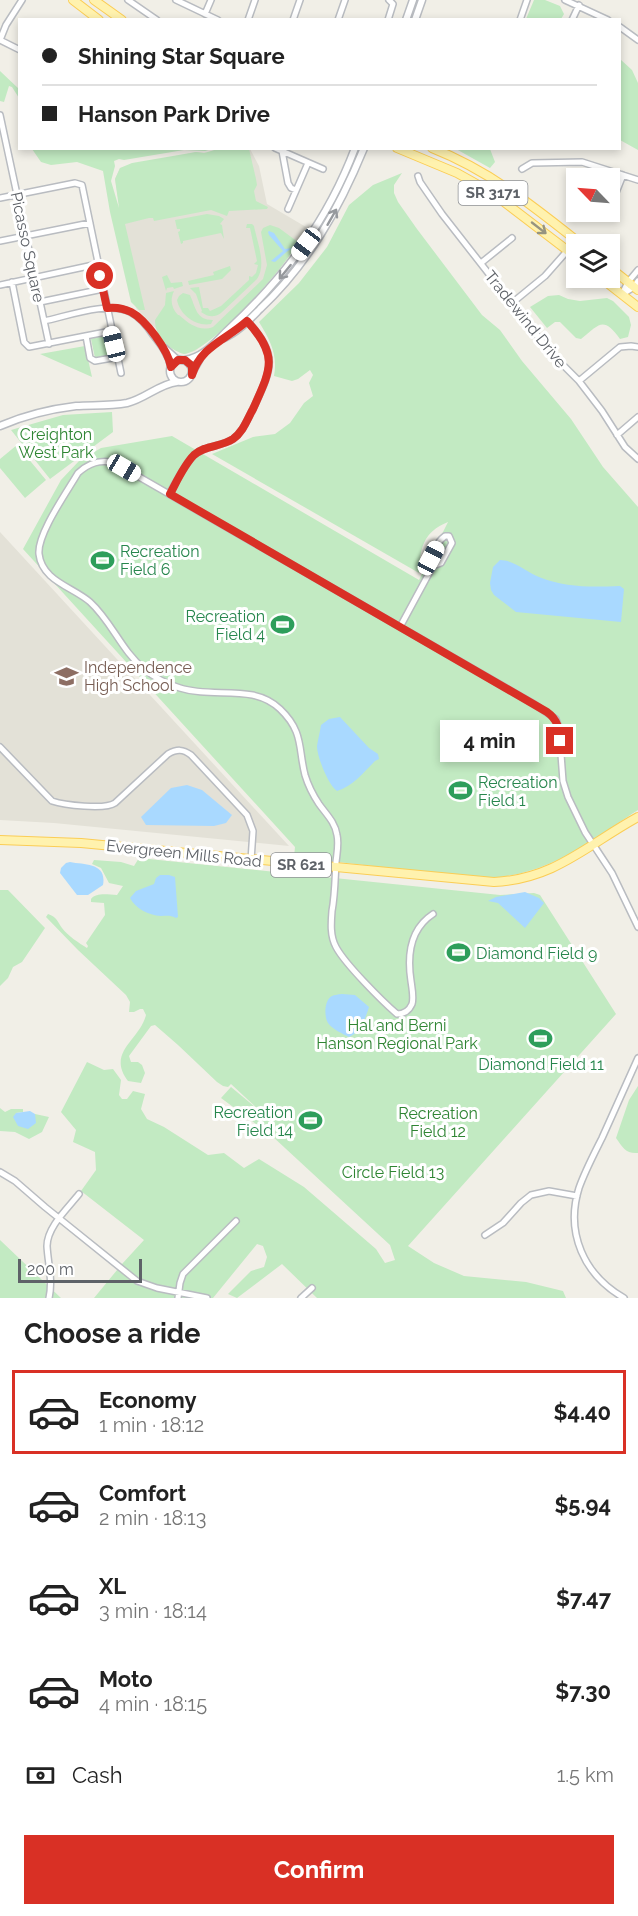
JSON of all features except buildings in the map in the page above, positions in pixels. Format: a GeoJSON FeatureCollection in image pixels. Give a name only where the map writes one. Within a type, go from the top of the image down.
{"type":"FeatureCollection","features":[{"type":"Feature","properties":{"kind":"main road"},"geometry":{"type":"LineString","coordinates":[[73,0],[96,18]]}},
{"type":"Feature","properties":{"kind":"main road"},"geometry":{"type":"LineString","coordinates":[[94,0],[120,18]]}},
{"type":"Feature","properties":{"kind":"main road","name":"SR 3171"},"geometry":{"type":"LineString","coordinates":[[402,150],[470,179],[507,203],[566,248]]}},
{"type":"Feature","properties":{"kind":"main road","name":"SR 3171"},"geometry":{"type":"LineString","coordinates":[[436,150],[501,183],[568,234]]}},
{"type":"Feature","properties":{"kind":"main road"},"geometry":{"type":"LineString","coordinates":[[620,275],[634,285]]}},
{"type":"Feature","properties":{"kind":"main road"},"geometry":{"type":"LineString","coordinates":[[614,288],[638,307]]}},
{"type":"Feature","properties":{"kind":"main road","name":"Evergreen Mills Road"},"geometry":{"type":"LineString","coordinates":[[0,840],[81,843],[502,882],[537,875],[564,863],[638,817]]}},
{"type":"Feature","properties":{"kind":"street"},"geometry":{"type":"LineString","coordinates":[[18,49],[0,40],[6,25],[22,0]]}},
{"type":"Feature","properties":{"kind":"street"},"geometry":{"type":"LineString","coordinates":[[129,0],[155,18]]}},
{"type":"Feature","properties":{"kind":"street"},"geometry":{"type":"LineString","coordinates":[[176,0],[213,18]]}},
{"type":"Feature","properties":{"kind":"street"},"geometry":{"type":"LineString","coordinates":[[205,15],[211,0]]}},
{"type":"Feature","properties":{"kind":"street"},"geometry":{"type":"LineString","coordinates":[[249,18],[255,0]]}},
{"type":"Feature","properties":{"kind":"street"},"geometry":{"type":"LineString","coordinates":[[294,18],[300,0]]}},
{"type":"Feature","properties":{"kind":"street"},"geometry":{"type":"LineString","coordinates":[[339,18],[345,0]]}},
{"type":"Feature","properties":{"kind":"street"},"geometry":{"type":"LineString","coordinates":[[388,0],[393,4],[389,18]]}},
{"type":"Feature","properties":{"kind":"street"},"geometry":{"type":"LineString","coordinates":[[407,18],[413,0]]}},
{"type":"Feature","properties":{"kind":"street"},"geometry":{"type":"LineString","coordinates":[[416,18],[422,0]]}},
{"type":"Feature","properties":{"kind":"street"},"geometry":{"type":"LineString","coordinates":[[521,18],[527,0]]}},
{"type":"Feature","properties":{"kind":"street"},"geometry":{"type":"LineString","coordinates":[[565,0],[604,18]]}},
{"type":"Feature","properties":{"kind":"street"},"geometry":{"type":"LineString","coordinates":[[573,18],[579,5]]}},
{"type":"Feature","properties":{"kind":"street"},"geometry":{"type":"LineString","coordinates":[[621,28],[638,40]]}},
{"type":"Feature","properties":{"kind":"street","name":"Picasso Square"},"geometry":{"type":"LineString","coordinates":[[0,115],[49,344]]}},
{"type":"Feature","properties":{"kind":"street"},"geometry":{"type":"LineString","coordinates":[[0,424],[75,406],[126,403],[171,382],[188,380],[205,352],[222,338],[278,280],[309,240],[333,199],[354,150]]}},
{"type":"Feature","properties":{"kind":"street"},"geometry":{"type":"LineString","coordinates":[[222,338],[227,337],[247,321],[280,290],[321,236],[342,200],[363,150]]}},
{"type":"Feature","properties":{"kind":"street"},"geometry":{"type":"LineString","coordinates":[[282,151],[323,169]]}},
{"type":"Feature","properties":{"kind":"street"},"geometry":{"type":"LineString","coordinates":[[282,151],[288,183],[296,190]]}},
{"type":"Feature","properties":{"kind":"street"},"geometry":{"type":"LineString","coordinates":[[522,169],[532,163],[573,161],[587,163],[638,180]]}},
{"type":"Feature","properties":{"kind":"street"},"geometry":{"type":"LineString","coordinates":[[288,210],[308,163]]}},
{"type":"Feature","properties":{"kind":"street"},"geometry":{"type":"LineString","coordinates":[[620,182],[623,175]]}},
{"type":"Feature","properties":{"kind":"street","name":"Tradewind Drive"},"geometry":{"type":"LineString","coordinates":[[418,176],[442,214],[550,352],[579,381],[625,447],[638,459]]}},
{"type":"Feature","properties":{"kind":"street"},"geometry":{"type":"LineString","coordinates":[[0,198],[78,183],[83,188],[121,373]]}},
{"type":"Feature","properties":{"kind":"street"},"geometry":{"type":"LineString","coordinates":[[0,242],[90,223]]}},
{"type":"Feature","properties":{"kind":"street"},"geometry":{"type":"LineString","coordinates":[[481,263],[512,238]]}},
{"type":"Feature","properties":{"kind":"street"},"geometry":{"type":"LineString","coordinates":[[512,303],[545,276],[566,252]]}},
{"type":"Feature","properties":{"kind":"street"},"geometry":{"type":"LineString","coordinates":[[0,285],[98,264]]}},
{"type":"Feature","properties":{"kind":"street"},"geometry":{"type":"LineString","coordinates":[[622,294],[634,285],[638,270]]}},
{"type":"Feature","properties":{"kind":"street"},"geometry":{"type":"LineString","coordinates":[[12,282],[24,342],[29,347],[111,331]]}},
{"type":"Feature","properties":{"kind":"street"},"geometry":{"type":"LineString","coordinates":[[40,302],[103,289]]}},
{"type":"Feature","properties":{"kind":"street"},"geometry":{"type":"LineString","coordinates":[[44,321],[107,308],[117,308],[132,313],[176,358],[192,366],[192,375]]}},
{"type":"Feature","properties":{"kind":"street"},"geometry":{"type":"LineString","coordinates":[[170,494],[193,456],[205,448],[228,442],[239,435],[266,382],[269,363],[267,348],[247,321]]}},
{"type":"Feature","properties":{"kind":"street"},"geometry":{"type":"LineString","coordinates":[[86,336],[92,360],[118,357]]}},
{"type":"Feature","properties":{"kind":"street"},"geometry":{"type":"LineString","coordinates":[[161,344],[169,358],[172,378],[177,382]]}},
{"type":"Feature","properties":{"kind":"street"},"geometry":{"type":"LineString","coordinates":[[579,381],[620,347],[638,347]]}},
{"type":"Feature","properties":{"kind":"street"},"geometry":{"type":"LineString","coordinates":[[154,391],[166,380],[175,362],[205,352]]}},
{"type":"Feature","properties":{"kind":"street"},"geometry":{"type":"LineString","coordinates":[[617,435],[638,417]]}},
{"type":"Feature","properties":{"kind":"street"},"geometry":{"type":"LineString","coordinates":[[432,914],[421,924],[412,941],[409,965],[412,1002],[407,1011],[397,1014],[341,955],[334,943],[331,929],[338,841],[335,826],[312,792],[304,768],[298,734],[280,709],[268,700],[247,693],[197,692],[160,680],[144,670],[133,659],[102,614],[92,604],[51,577],[42,564],[39,550],[44,533],[78,473],[90,464],[99,461],[115,463],[554,717],[559,728],[563,781],[583,829],[612,873],[638,927]]}},
{"type":"Feature","properties":{"kind":"street"},"geometry":{"type":"LineString","coordinates":[[400,627],[433,566],[441,563],[452,543],[449,536],[441,538],[431,558],[433,566]]}},
{"type":"Feature","properties":{"kind":"street"},"geometry":{"type":"LineString","coordinates":[[0,747],[52,801],[62,804],[103,807],[115,803],[168,754],[177,750],[186,752],[247,815],[253,831],[251,860]]}},
{"type":"Feature","properties":{"kind":"street"},"geometry":{"type":"LineString","coordinates":[[624,1298],[598,1278],[582,1253],[574,1222],[577,1196],[582,1180],[638,1058]]}},
{"type":"Feature","properties":{"kind":"street"},"geometry":{"type":"LineString","coordinates":[[0,1172],[15,1181],[137,1281],[178,1295],[207,1298]]}},
{"type":"Feature","properties":{"kind":"street"},"geometry":{"type":"LineString","coordinates":[[485,1235],[504,1223],[523,1200],[531,1195],[544,1191],[577,1196]]}},
{"type":"Feature","properties":{"kind":"street"},"geometry":{"type":"LineString","coordinates":[[50,1298],[48,1242],[54,1226],[79,1194]]}},
{"type":"Feature","properties":{"kind":"street"},"geometry":{"type":"LineString","coordinates":[[178,1295],[183,1274],[236,1221]]}},
{"type":"Feature","properties":{"kind":"street"},"geometry":{"type":"LineString","coordinates":[[301,1298],[312,1288]]}},
{"type":"Feature","properties":{"kind":"shaded area"},"geometry":{"type":"Polygon","coordinates":[[[215,150],[251,150],[259,166],[267,204],[306,227],[295,248],[279,269],[237,316],[195,351],[184,354],[180,353],[136,308],[115,179],[120,168],[196,152],[208,153],[215,150]]]}},
{"type":"Feature","properties":{"kind":"shaded area","name":"Independence High School"},"geometry":{"type":"Polygon","coordinates":[[[0,532],[289,846],[54,823],[0,820],[0,532]]]}},
{"type":"Feature","properties":{"kind":"green space"},"geometry":{"type":"Polygon","coordinates":[[[534,0],[545,0],[560,6],[564,14],[562,18],[526,18],[534,0]]]}},
{"type":"Feature","properties":{"kind":"green space"},"geometry":{"type":"Polygon","coordinates":[[[621,60],[632,70],[638,83],[638,150],[621,141],[621,60]]]}},
{"type":"Feature","properties":{"kind":"green space"},"geometry":{"type":"Polygon","coordinates":[[[0,71],[18,88],[18,96],[9,86],[4,102],[0,101],[0,71]]]}},
{"type":"Feature","properties":{"kind":"green space"},"geometry":{"type":"Polygon","coordinates":[[[33,150],[184,150],[114,161],[111,181],[119,208],[115,179],[120,168],[132,163],[196,152],[249,150],[257,185],[254,191],[256,201],[268,207],[267,209],[229,211],[227,216],[211,210],[154,221],[153,218],[149,218],[125,224],[145,310],[139,310],[131,302],[103,171],[77,162],[51,165],[41,162],[33,150]]]}},
{"type":"Feature","properties":{"kind":"green space"},"geometry":{"type":"Polygon","coordinates":[[[458,150],[490,150],[495,162],[490,168],[458,150]]]}},
{"type":"Feature","properties":{"kind":"green space"},"geometry":{"type":"Polygon","coordinates":[[[402,173],[394,185],[394,193],[417,229],[482,315],[500,330],[522,361],[571,419],[603,467],[638,507],[638,810],[559,859],[509,876],[486,879],[294,857],[295,847],[23,549],[61,480],[79,461],[101,448],[172,436],[419,580],[448,522],[433,531],[424,542],[419,573],[212,454],[253,437],[275,434],[290,423],[304,403],[313,396],[309,383],[313,375],[310,370],[292,381],[274,376],[275,361],[272,348],[259,322],[299,283],[327,247],[349,205],[373,185],[402,173]]]}},
{"type":"Feature","properties":{"kind":"green space"},"geometry":{"type":"Polygon","coordinates":[[[207,214],[224,219],[220,224],[224,239],[221,233],[183,241],[181,244],[178,232],[180,229],[177,229],[175,220],[207,214]]]}},
{"type":"Feature","properties":{"kind":"green space"},"geometry":{"type":"Polygon","coordinates":[[[247,224],[254,226],[261,260],[260,273],[257,279],[221,313],[213,316],[206,315],[201,312],[196,294],[190,288],[199,287],[203,308],[208,308],[210,311],[221,306],[249,280],[249,276],[252,277],[256,273],[258,265],[254,264],[257,261],[250,228],[246,228],[247,224]]]}},
{"type":"Feature","properties":{"kind":"green space"},"geometry":{"type":"Polygon","coordinates":[[[270,225],[279,228],[298,242],[264,288],[228,324],[196,350],[184,354],[168,346],[157,332],[155,320],[165,305],[166,293],[174,291],[173,306],[178,315],[199,328],[213,327],[263,279],[267,265],[261,232],[263,228],[270,225]]]}},
{"type":"Feature","properties":{"kind":"green space"},"geometry":{"type":"Polygon","coordinates":[[[230,266],[231,270],[222,279],[189,285],[188,281],[214,275],[213,272],[230,266]]]}},
{"type":"Feature","properties":{"kind":"green space"},"geometry":{"type":"Polygon","coordinates":[[[167,275],[171,283],[182,282],[183,286],[174,289],[173,287],[167,288],[166,291],[162,277],[167,275]]]}},
{"type":"Feature","properties":{"kind":"green space"},"geometry":{"type":"Polygon","coordinates":[[[183,293],[190,295],[200,316],[213,320],[211,324],[194,322],[185,315],[177,300],[183,293]]]}},
{"type":"Feature","properties":{"kind":"green space"},"geometry":{"type":"Polygon","coordinates":[[[559,295],[580,301],[607,298],[613,301],[629,317],[631,325],[628,337],[620,339],[605,325],[597,326],[581,339],[576,338],[560,322],[555,322],[547,328],[530,307],[548,296],[559,295]]]}},
{"type":"Feature","properties":{"kind":"green space"},"geometry":{"type":"Polygon","coordinates":[[[109,334],[114,344],[114,354],[95,358],[91,339],[109,334]]]}},
{"type":"Feature","properties":{"kind":"green space"},"geometry":{"type":"Polygon","coordinates":[[[85,346],[92,377],[40,354],[85,346]]]}},
{"type":"Feature","properties":{"kind":"green space","name":"Creighton West Park"},"geometry":{"type":"Polygon","coordinates":[[[112,412],[113,432],[50,479],[11,430],[63,415],[112,412]]]}},
{"type":"Feature","properties":{"kind":"green space"},"geometry":{"type":"Polygon","coordinates":[[[17,445],[46,480],[25,498],[0,468],[0,459],[17,445]]]}},
{"type":"Feature","properties":{"kind":"green space","name":"Hal and Berni Hanson Regional Park"},"geometry":{"type":"Polygon","coordinates":[[[139,858],[500,895],[534,893],[540,895],[616,1014],[408,1246],[434,1263],[464,1276],[526,1282],[563,1291],[566,1298],[317,1298],[282,1264],[237,1298],[228,1294],[251,1271],[264,1267],[267,1257],[263,1246],[257,1244],[213,1298],[94,1298],[144,1240],[81,1191],[96,1170],[95,1152],[73,1142],[76,1130],[61,1112],[87,1062],[104,1070],[113,1069],[121,1080],[119,1095],[122,1099],[127,1099],[133,1091],[145,1094],[141,1109],[147,1119],[208,1155],[224,1153],[244,1168],[259,1159],[304,1187],[376,1249],[385,1263],[395,1260],[390,1245],[272,1136],[221,1098],[231,1087],[260,1111],[231,1084],[228,1087],[217,1082],[155,1025],[151,1026],[129,1056],[131,1062],[138,1062],[142,1065],[145,1073],[141,1083],[128,1081],[122,1071],[122,1054],[143,1024],[146,1015],[143,1009],[129,1012],[130,1002],[126,995],[46,917],[48,914],[53,916],[67,934],[87,948],[86,943],[105,915],[104,903],[91,902],[91,899],[99,895],[117,895],[123,886],[109,883],[101,868],[92,864],[94,860],[121,862],[134,866],[139,858]]]}},
{"type":"Feature","properties":{"kind":"green space"},"geometry":{"type":"Polygon","coordinates":[[[0,890],[8,890],[45,928],[22,962],[13,967],[8,978],[0,986],[0,890]]]}},
{"type":"Feature","properties":{"kind":"green space"},"geometry":{"type":"Polygon","coordinates":[[[638,1086],[638,1153],[634,1153],[625,1150],[616,1138],[629,1100],[638,1086]]]}},
{"type":"Feature","properties":{"kind":"green space"},"geometry":{"type":"Polygon","coordinates":[[[0,1108],[5,1112],[11,1109],[23,1109],[23,1112],[16,1113],[35,1123],[35,1114],[49,1117],[42,1132],[29,1139],[15,1132],[0,1131],[0,1108]]]}},
{"type":"Feature","properties":{"kind":"green space"},"geometry":{"type":"Polygon","coordinates":[[[0,1240],[61,1298],[0,1298],[0,1240]]]}},
{"type":"Feature","properties":{"kind":"water"},"geometry":{"type":"Polygon","coordinates":[[[269,231],[274,233],[285,249],[292,248],[275,262],[271,261],[283,251],[269,235],[269,231]]]}},
{"type":"Feature","properties":{"kind":"water"},"geometry":{"type":"Polygon","coordinates":[[[500,560],[559,583],[620,586],[624,589],[621,622],[516,612],[491,590],[493,567],[500,560]]]}},
{"type":"Feature","properties":{"kind":"water"},"geometry":{"type":"Polygon","coordinates":[[[340,717],[369,748],[378,754],[379,759],[353,783],[337,791],[324,770],[317,746],[321,725],[329,719],[340,717]]]}},
{"type":"Feature","properties":{"kind":"water"},"geometry":{"type":"Polygon","coordinates":[[[187,785],[202,790],[232,815],[226,823],[214,826],[146,825],[141,817],[171,788],[187,785]]]}},
{"type":"Feature","properties":{"kind":"water"},"geometry":{"type":"Polygon","coordinates":[[[70,862],[99,869],[102,873],[103,885],[88,895],[77,895],[60,873],[61,868],[70,862]]]}},
{"type":"Feature","properties":{"kind":"water"},"geometry":{"type":"Polygon","coordinates":[[[160,875],[175,877],[178,917],[176,918],[147,913],[130,898],[136,891],[154,884],[160,875]]]}},
{"type":"Feature","properties":{"kind":"water"},"geometry":{"type":"Polygon","coordinates":[[[525,892],[539,898],[544,903],[525,928],[498,903],[488,901],[496,897],[525,892]]]}},
{"type":"Feature","properties":{"kind":"water"},"geometry":{"type":"Polygon","coordinates":[[[342,994],[355,995],[369,1007],[359,1028],[349,1037],[332,1027],[326,1017],[325,1009],[329,998],[342,994]]]}},
{"type":"Feature","properties":{"kind":"water"},"geometry":{"type":"Polygon","coordinates":[[[30,1111],[35,1114],[36,1123],[28,1129],[18,1126],[13,1117],[16,1113],[30,1111]]]}},
{"type":"Feature","properties":{"kind":"place","name":"Recreation Field 6"},"geometry":{"type":"Point","coordinates":[102,560]}},
{"type":"Feature","properties":{"kind":"place","name":"Recreation Field 4"},"geometry":{"type":"Point","coordinates":[283,625]}},
{"type":"Feature","properties":{"kind":"place","name":"Independence High School"},"geometry":{"type":"Point","coordinates":[66,676]}},
{"type":"Feature","properties":{"kind":"place","name":"Recreation Field 1"},"geometry":{"type":"Point","coordinates":[460,791]}},
{"type":"Feature","properties":{"kind":"place","name":"Diamond Field 9"},"geometry":{"type":"Point","coordinates":[458,953]}},
{"type":"Feature","properties":{"kind":"place","name":"Diamond Field 11"},"geometry":{"type":"Point","coordinates":[541,1039]}},
{"type":"Feature","properties":{"kind":"place","name":"Recreation Field 14"},"geometry":{"type":"Point","coordinates":[311,1121]}},
{"type":"Feature","properties":{"kind":"route"},"geometry":{"type":"LineString","coordinates":[[100,276],[107,308],[117,308],[137,316],[161,344],[171,367],[178,360],[185,360],[192,366],[192,375],[203,353],[247,321],[267,348],[269,356],[267,378],[239,435],[228,442],[205,448],[193,456],[170,494],[547,712],[555,719],[559,728],[560,741]]}},
{"type":"Feature","properties":{"kind":"park label","name":"Recreation Field 12"},"geometry":{"type":"Point","coordinates":[438,1122]}},
{"type":"Feature","properties":{"kind":"park label","name":"Circle Field 13"},"geometry":{"type":"Point","coordinates":[393,1172]}}]}
